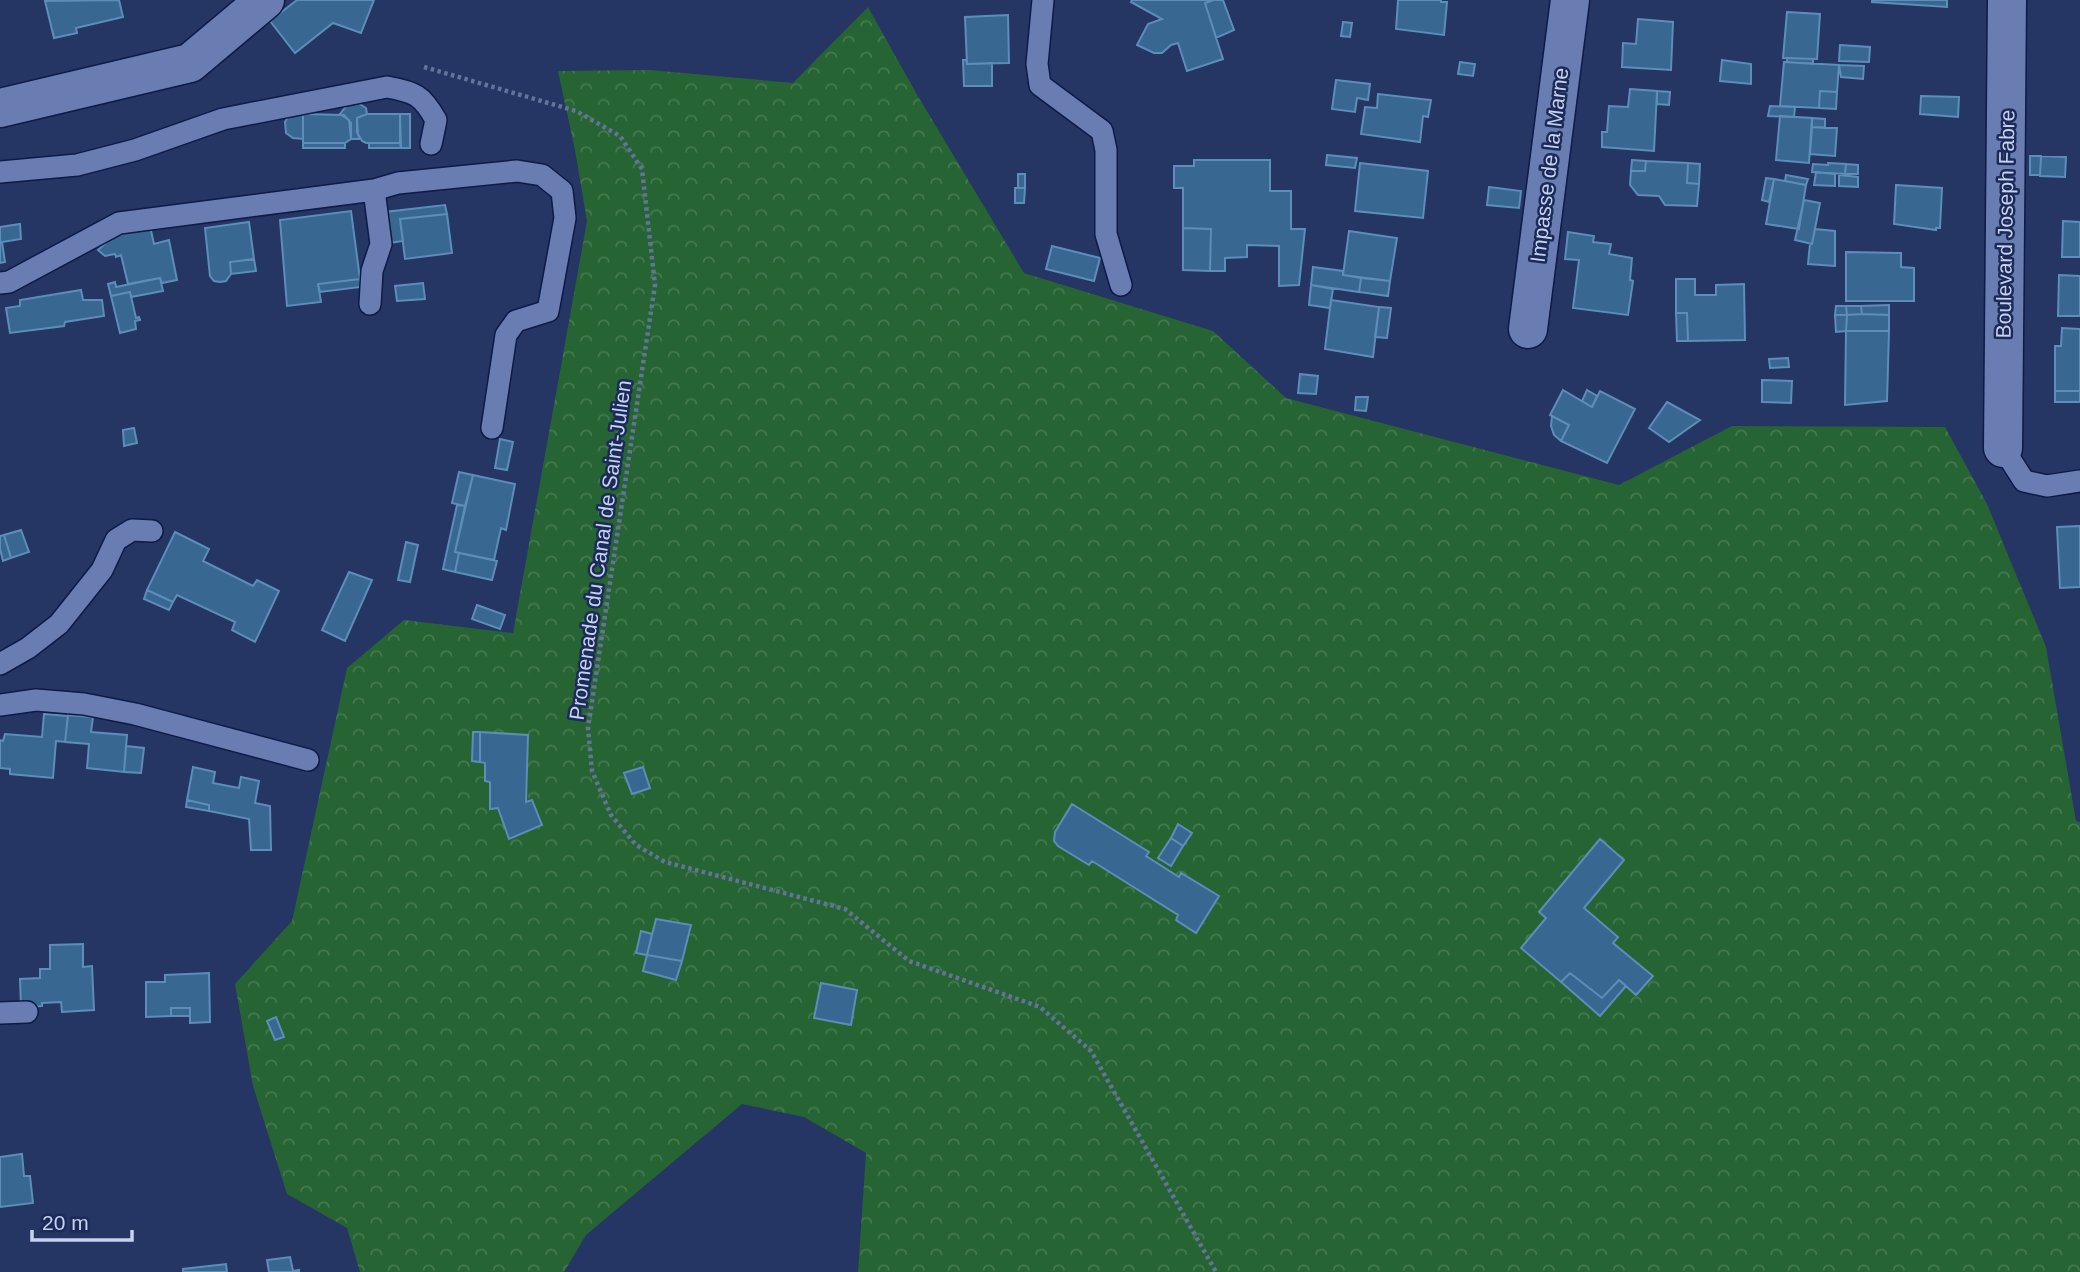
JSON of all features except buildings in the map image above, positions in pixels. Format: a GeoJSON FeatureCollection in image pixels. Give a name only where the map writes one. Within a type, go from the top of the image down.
{"type":"FeatureCollection","features":[{"type":"Feature","properties":{"kind":"street"},"geometry":{"type":"LineString","coordinates":[[0,108],[190,63],[265,0]]}},
{"type":"Feature","properties":{"kind":"street","name":"Impasse de la Marne"},"geometry":{"type":"LineString","coordinates":[[1528,330],[1570,0]]}},
{"type":"Feature","properties":{"kind":"street","name":"Boulevard Joseph Fabre"},"geometry":{"type":"LineString","coordinates":[[2003,448],[2007,0]]}},
{"type":"Feature","properties":{"kind":"lane"},"geometry":{"type":"LineString","coordinates":[[1043,0],[1037,64],[1040,85],[1101,131],[1105,150],[1105,234],[1121,285]]}},
{"type":"Feature","properties":{"kind":"lane"},"geometry":{"type":"LineString","coordinates":[[0,172],[76,165],[135,150],[223,119],[387,87],[408,91],[426,101],[436,120],[431,144]]}},
{"type":"Feature","properties":{"kind":"lane"},"geometry":{"type":"LineString","coordinates":[[0,283],[9,282],[119,223],[374,190],[398,183],[517,171],[542,175],[562,191],[565,218],[548,311],[516,321],[506,335],[492,428]]}},
{"type":"Feature","properties":{"kind":"lane"},"geometry":{"type":"LineString","coordinates":[[370,304],[372,271],[380,244],[374,190]]}},
{"type":"Feature","properties":{"kind":"lane"},"geometry":{"type":"LineString","coordinates":[[2003,448],[2024,481],[2047,486],[2080,481]]}},
{"type":"Feature","properties":{"kind":"lane"},"geometry":{"type":"LineString","coordinates":[[0,664],[28,648],[59,624],[102,570],[116,540],[132,530],[152,531]]}},
{"type":"Feature","properties":{"kind":"lane"},"geometry":{"type":"LineString","coordinates":[[0,705],[36,700],[84,704],[135,714],[308,760]]}},
{"type":"Feature","properties":{"kind":"lane"},"geometry":{"type":"LineString","coordinates":[[0,1013],[27,1012]]}},
{"type":"Feature","properties":{"kind":"path","name":"Promenade du Canal de Saint-Julien"},"geometry":{"type":"LineString","coordinates":[[421,66],[576,111],[620,136],[642,169],[655,285],[588,727],[592,771],[611,815],[636,845],[665,862],[845,909],[909,961],[1040,1007],[1091,1051],[1216,1272]]}},
{"type":"Feature","properties":{"kind":"green space"},"geometry":{"type":"Polygon","coordinates":[[[868,7],[916,93],[1024,273],[1213,331],[1286,398],[1619,485],[1732,426],[1945,427],[1987,504],[2046,647],[2076,821],[2080,822],[2080,1272],[858,1272],[866,1153],[804,1117],[742,1104],[586,1235],[564,1272],[360,1272],[347,1228],[287,1194],[253,1086],[235,984],[292,921],[347,668],[404,620],[513,633],[587,221],[558,71],[650,70],[793,83],[868,7]]]}}]}
